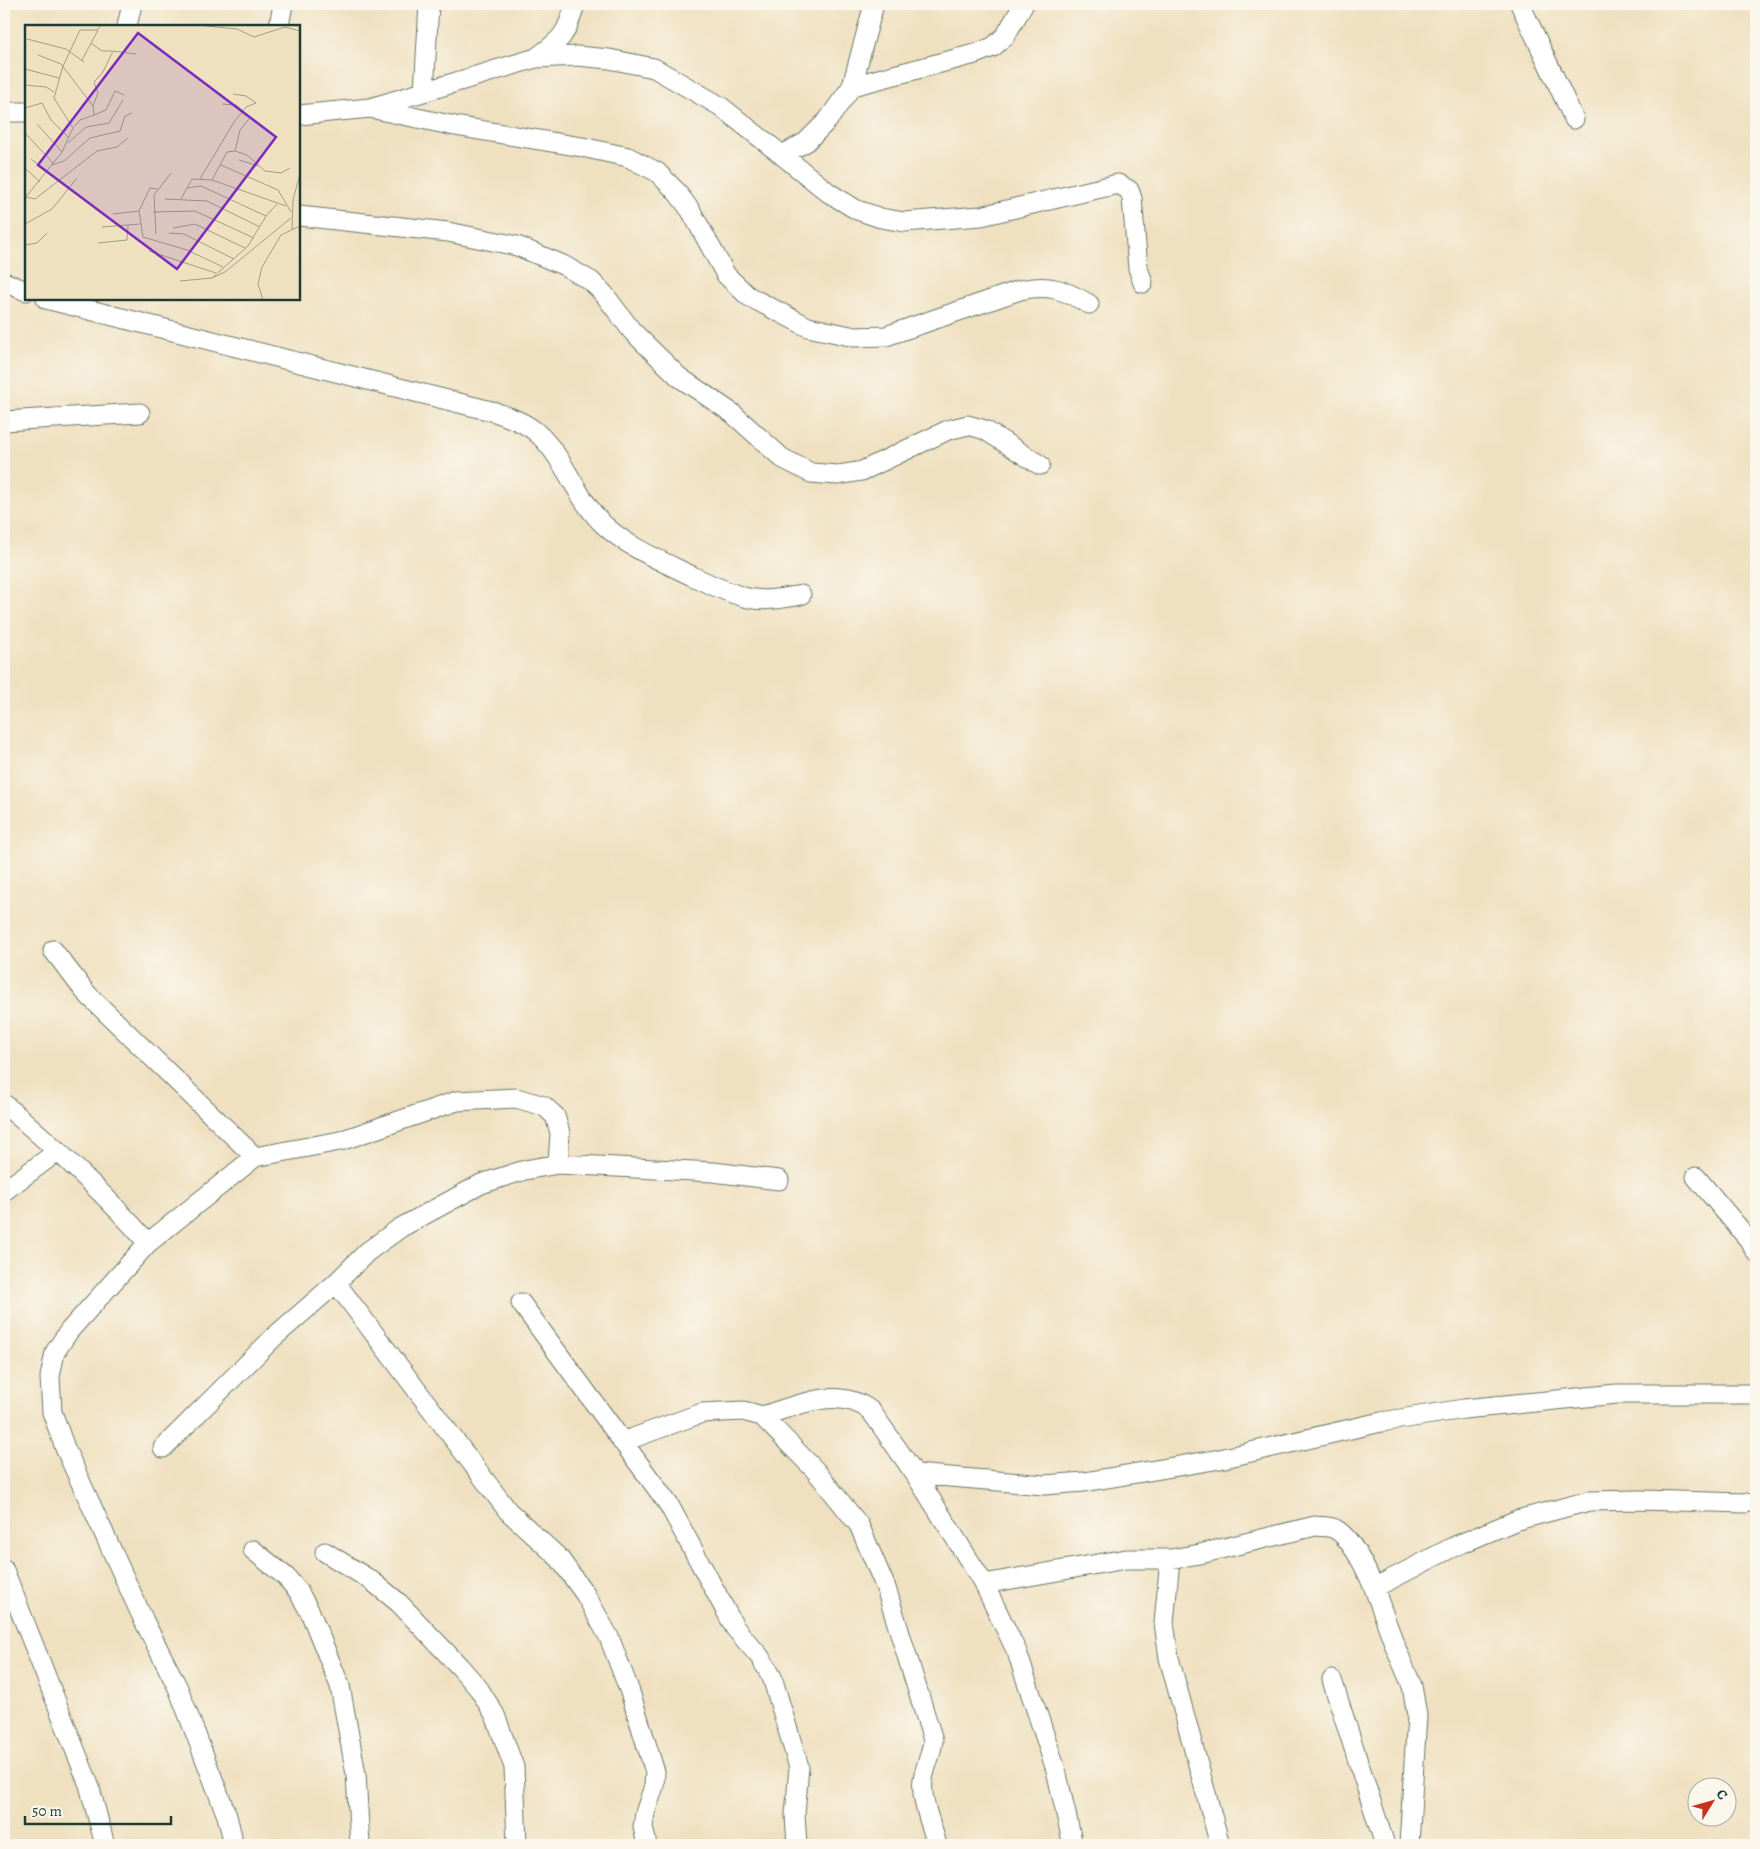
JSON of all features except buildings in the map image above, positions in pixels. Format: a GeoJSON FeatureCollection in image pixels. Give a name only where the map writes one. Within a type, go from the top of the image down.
{"type":"FeatureCollection","features":[{"type":"Feature","properties":{"kind":"street"},"geometry":{"type":"LineString","coordinates":[[127,25],[132,4]]}},
{"type":"Feature","properties":{"kind":"street"},"geometry":{"type":"LineString","coordinates":[[279,25],[283,4]]}},
{"type":"Feature","properties":{"kind":"street"},"geometry":{"type":"LineString","coordinates":[[424,92],[429,4]]}},
{"type":"Feature","properties":{"kind":"street"},"geometry":{"type":"LineString","coordinates":[[536,58],[566,33],[575,4]]}},
{"type":"Feature","properties":{"kind":"street"},"geometry":{"type":"LineString","coordinates":[[782,155],[806,142],[828,120],[852,86],[874,4]]}},
{"type":"Feature","properties":{"kind":"street"},"geometry":{"type":"LineString","coordinates":[[852,86],[976,54],[993,47],[1005,36],[1024,4]]}},
{"type":"Feature","properties":{"kind":"street"},"geometry":{"type":"LineString","coordinates":[[1520,4],[1574,119]]}},
{"type":"Feature","properties":{"kind":"street"},"geometry":{"type":"LineString","coordinates":[[300,115],[370,108],[536,58],[577,56],[609,59],[654,68],[720,106],[829,194],[857,210],[880,218],[904,222],[981,216],[1118,184],[1129,190],[1132,198],[1138,268],[1142,283]]}},
{"type":"Feature","properties":{"kind":"street"},"geometry":{"type":"LineString","coordinates":[[370,108],[455,126],[582,147],[628,157],[656,172],[676,191],[691,211],[726,275],[748,296],[808,327],[855,337],[886,336],[1020,290],[1037,287],[1049,287],[1069,293],[1089,304]]}},
{"type":"Feature","properties":{"kind":"street"},"geometry":{"type":"LineString","coordinates":[[4,112],[25,112]]}},
{"type":"Feature","properties":{"kind":"street"},"geometry":{"type":"LineString","coordinates":[[300,216],[448,232],[517,246],[563,265],[591,282],[604,294],[632,331],[679,378],[732,414],[782,458],[811,473],[838,475],[862,471],[948,430],[968,425],[985,430],[1040,465]]}},
{"type":"Feature","properties":{"kind":"street"},"geometry":{"type":"LineString","coordinates":[[4,282],[25,291]]}},
{"type":"Feature","properties":{"kind":"street"},"geometry":{"type":"LineString","coordinates":[[50,300],[495,412],[517,420],[536,433],[556,456],[580,496],[603,524],[653,557],[713,586],[749,599],[772,600],[801,595]]}},
{"type":"Feature","properties":{"kind":"street"},"geometry":{"type":"LineString","coordinates":[[4,421],[140,413]]}},
{"type":"Feature","properties":{"kind":"street"},"geometry":{"type":"LineString","coordinates":[[53,950],[86,994],[255,1157]]}},
{"type":"Feature","properties":{"kind":"street"},"geometry":{"type":"LineString","coordinates":[[232,1845],[232,1836],[227,1816],[178,1688],[141,1614],[65,1448],[52,1412],[50,1377],[55,1352],[69,1331],[148,1244],[255,1157],[340,1141],[457,1101],[516,1098],[544,1106],[555,1116],[560,1133],[558,1164]]}},
{"type":"Feature","properties":{"kind":"street"},"geometry":{"type":"LineString","coordinates":[[4,1104],[58,1151],[122,1213],[148,1244]]}},
{"type":"Feature","properties":{"kind":"street"},"geometry":{"type":"LineString","coordinates":[[4,1191],[58,1151]]}},
{"type":"Feature","properties":{"kind":"street"},"geometry":{"type":"LineString","coordinates":[[163,1448],[274,1337],[336,1283],[367,1252],[400,1228],[481,1184],[525,1170],[558,1164],[713,1172],[779,1180]]}},
{"type":"Feature","properties":{"kind":"street"},"geometry":{"type":"LineString","coordinates":[[1696,1177],[1749,1240],[1756,1252]]}},
{"type":"Feature","properties":{"kind":"street"},"geometry":{"type":"LineString","coordinates":[[336,1283],[508,1511],[559,1558],[585,1594],[609,1636],[630,1692],[655,1772],[654,1786],[645,1813],[643,1827],[647,1845]]}},
{"type":"Feature","properties":{"kind":"street"},"geometry":{"type":"LineString","coordinates":[[521,1302],[670,1505],[735,1628],[760,1657],[772,1677],[799,1767],[795,1815],[797,1845]]}},
{"type":"Feature","properties":{"kind":"street"},"geometry":{"type":"LineString","coordinates":[[915,1474],[1044,1485],[1084,1482],[1220,1459],[1381,1422],[1464,1408],[1617,1394],[1756,1394]]}},
{"type":"Feature","properties":{"kind":"street"},"geometry":{"type":"LineString","coordinates":[[622,1442],[702,1413],[743,1411],[762,1416],[830,1398],[850,1399],[871,1411],[915,1474],[984,1584],[1017,1652],[1056,1770],[1074,1845]]}},
{"type":"Feature","properties":{"kind":"street"},"geometry":{"type":"LineString","coordinates":[[762,1416],[815,1470],[859,1525],[886,1588],[933,1740],[932,1750],[923,1779],[925,1801],[937,1845]]}},
{"type":"Feature","properties":{"kind":"street"},"geometry":{"type":"LineString","coordinates":[[1374,1588],[1453,1546],[1517,1520],[1589,1501],[1641,1500],[1746,1503]]}},
{"type":"Feature","properties":{"kind":"street"},"geometry":{"type":"LineString","coordinates":[[984,1584],[1126,1559],[1170,1559],[1234,1546],[1315,1526],[1334,1528],[1345,1537],[1368,1573],[1412,1686],[1417,1715],[1409,1845]]}},
{"type":"Feature","properties":{"kind":"street"},"geometry":{"type":"LineString","coordinates":[[253,1550],[285,1576],[298,1591],[310,1612],[340,1686],[356,1774],[360,1845]]}},
{"type":"Feature","properties":{"kind":"street"},"geometry":{"type":"LineString","coordinates":[[325,1552],[372,1581],[399,1603],[479,1689],[495,1715],[514,1767],[517,1845]]}},
{"type":"Feature","properties":{"kind":"street"},"geometry":{"type":"LineString","coordinates":[[1170,1559],[1164,1623],[1169,1658],[1220,1845]]}},
{"type":"Feature","properties":{"kind":"street"},"geometry":{"type":"LineString","coordinates":[[4,1570],[90,1785],[105,1845]]}},
{"type":"Feature","properties":{"kind":"street"},"geometry":{"type":"LineString","coordinates":[[1332,1680],[1385,1845]]}}]}
